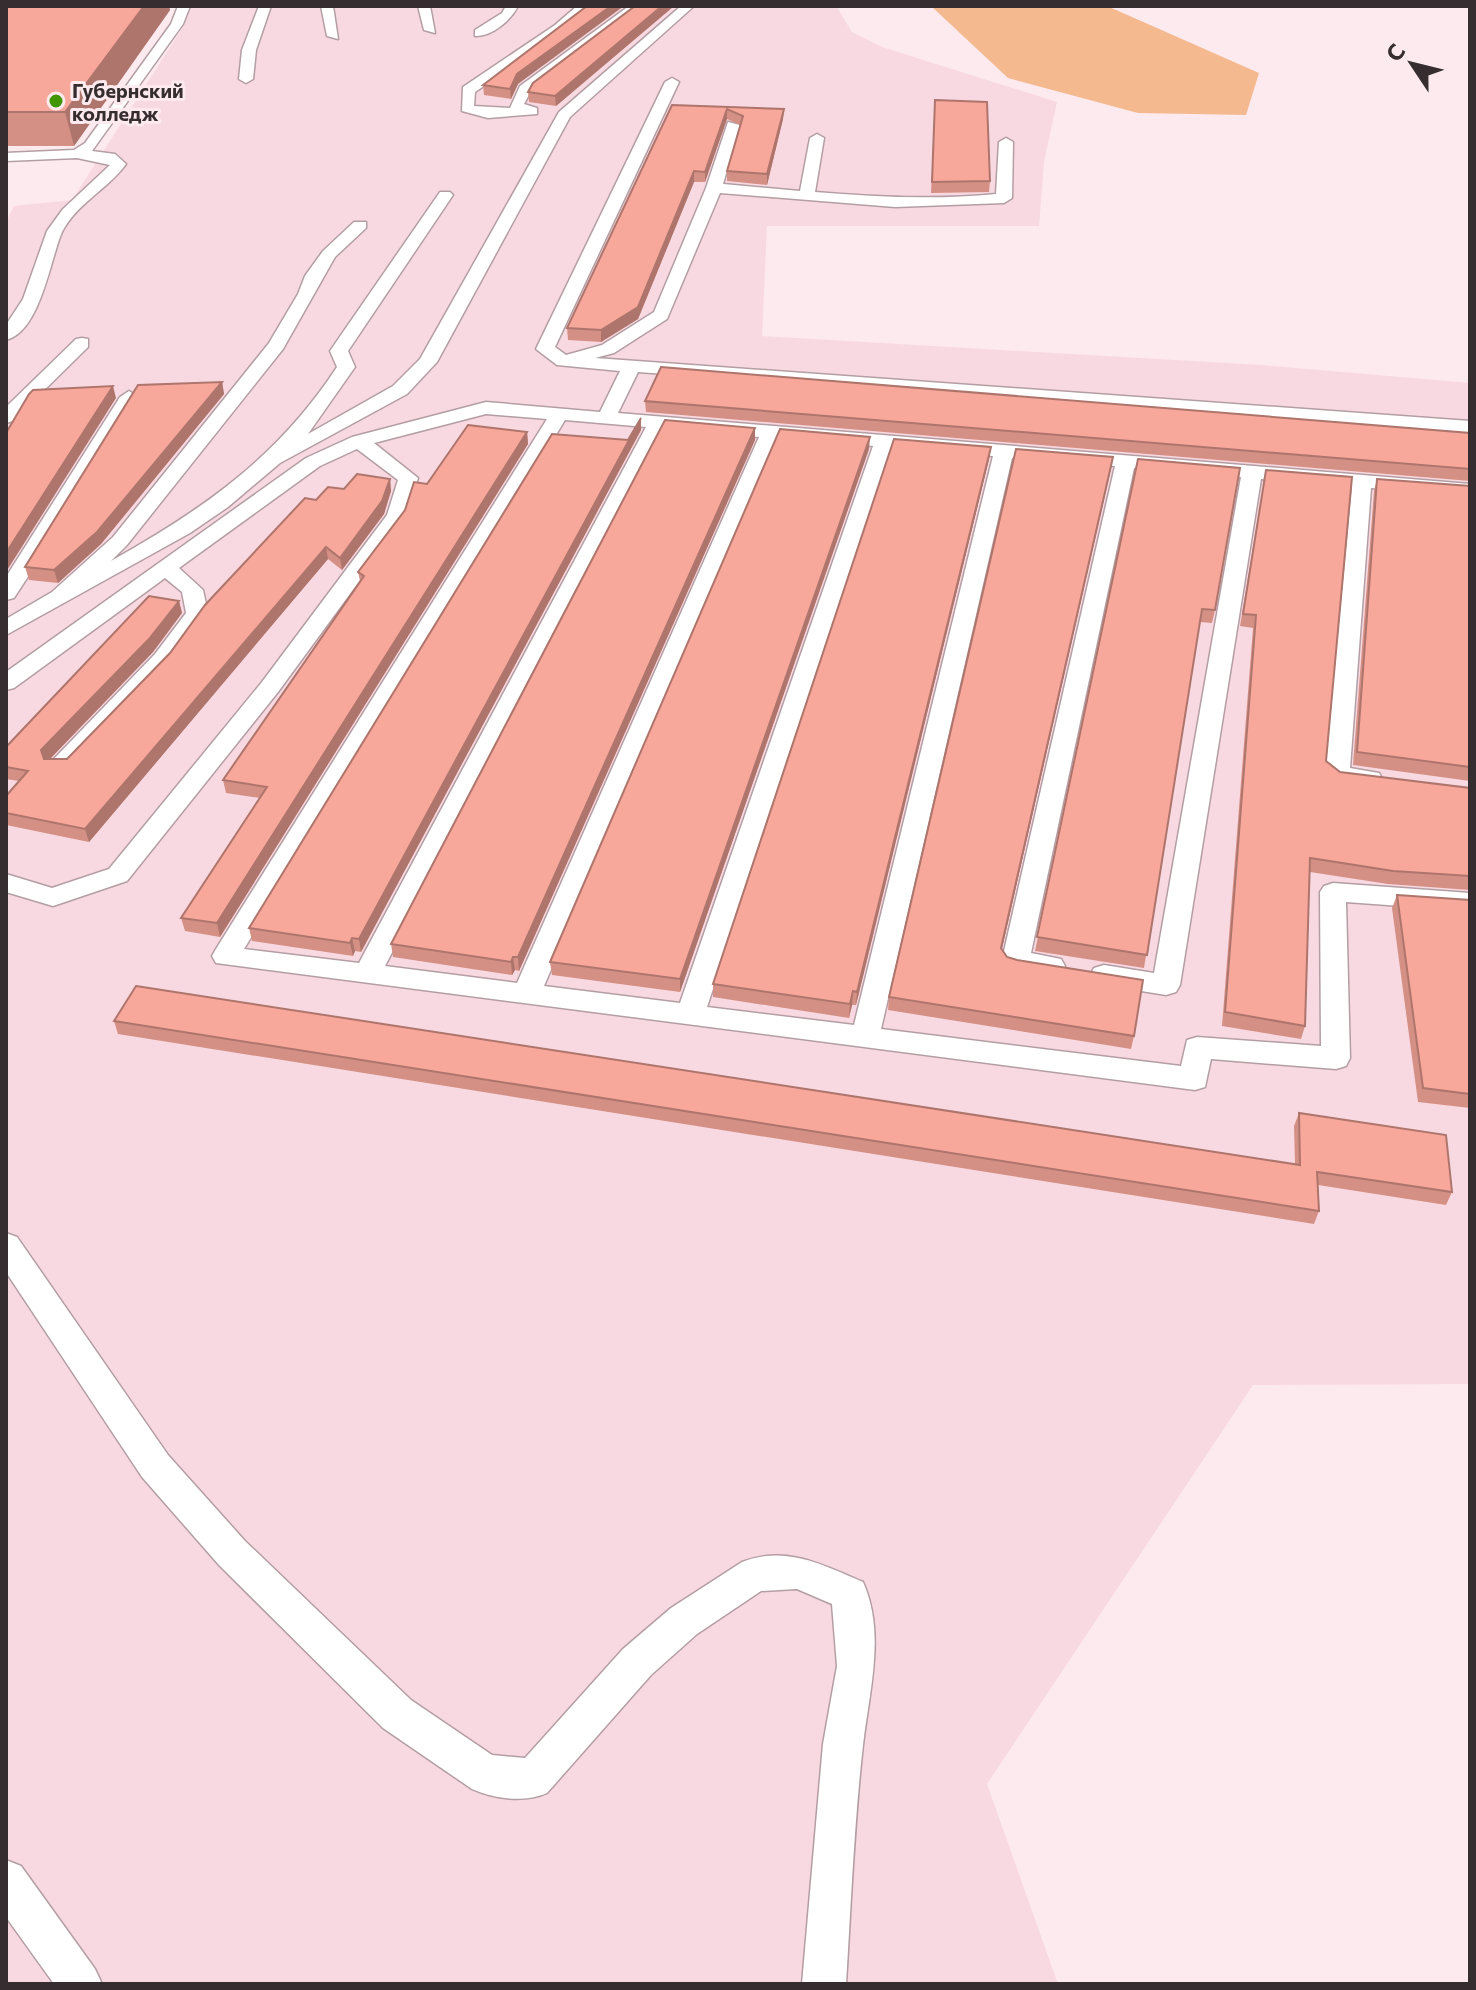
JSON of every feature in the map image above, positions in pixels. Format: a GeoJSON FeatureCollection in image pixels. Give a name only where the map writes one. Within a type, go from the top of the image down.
{"type":"FeatureCollection","features":[{"type":"Feature","properties":{"kind":"lane"},"geometry":{"type":"LineString","coordinates":[[77,154],[90,146],[177,24],[184,6]]}},
{"type":"Feature","properties":{"kind":"lane"},"geometry":{"type":"LineString","coordinates":[[246,79],[249,50],[265,6]]}},
{"type":"Feature","properties":{"kind":"lane"},"geometry":{"type":"LineString","coordinates":[[327,6],[333,36]]}},
{"type":"Feature","properties":{"kind":"lane"},"geometry":{"type":"LineString","coordinates":[[424,6],[430,30]]}},
{"type":"Feature","properties":{"kind":"lane"},"geometry":{"type":"LineString","coordinates":[[480,33],[507,15],[512,6]]}},
{"type":"Feature","properties":{"kind":"lane"},"geometry":{"type":"LineString","coordinates":[[525,108],[493,114],[478,113],[467,108],[468,90],[560,28],[584,6]]}},
{"type":"Feature","properties":{"kind":"lane"},"geometry":{"type":"LineString","coordinates":[[564,115],[516,106],[525,89],[637,6]]}},
{"type":"Feature","properties":{"kind":"lane"},"geometry":{"type":"LineString","coordinates":[[6,628],[150,549],[225,501],[280,457],[400,390],[428,362],[564,115],[688,6]]}},
{"type":"Feature","properties":{"kind":"lane"},"geometry":{"type":"LineString","coordinates":[[672,82],[545,349],[563,361],[1470,427]]}},
{"type":"Feature","properties":{"kind":"lane"},"geometry":{"type":"LineString","coordinates":[[563,361],[608,349],[661,315],[714,188],[733,125]]}},
{"type":"Feature","properties":{"kind":"lane"},"geometry":{"type":"LineString","coordinates":[[807,196],[817,138]]}},
{"type":"Feature","properties":{"kind":"lane"},"geometry":{"type":"LineString","coordinates":[[714,188],[850,202],[961,204],[1004,198],[1006,142]]}},
{"type":"Feature","properties":{"kind":"lane"},"geometry":{"type":"LineString","coordinates":[[6,157],[77,154],[110,157],[119,164],[56,229],[31,305],[22,320],[6,335]]}},
{"type":"Feature","properties":{"kind":"lane"},"geometry":{"type":"LineString","coordinates":[[280,457],[330,395],[346,367],[339,351],[445,195]]}},
{"type":"Feature","properties":{"kind":"lane"},"geometry":{"type":"LineString","coordinates":[[60,597],[120,541],[277,345],[307,294],[313,276],[329,254],[360,225]]}},
{"type":"Feature","properties":{"kind":"lane"},"geometry":{"type":"LineString","coordinates":[[6,417],[82,343]]}},
{"type":"Feature","properties":{"kind":"lane"},"geometry":{"type":"LineString","coordinates":[[606,418],[632,365]]}},
{"type":"Feature","properties":{"kind":"lane"},"geometry":{"type":"LineString","coordinates":[[6,593],[129,397]]}},
{"type":"Feature","properties":{"kind":"lane"},"geometry":{"type":"LineString","coordinates":[[6,683],[164,566],[313,462],[359,441],[486,408],[1470,490]]}},
{"type":"Feature","properties":{"kind":"lane"},"geometry":{"type":"LineString","coordinates":[[559,414],[226,956],[1195,1079],[1197,1047],[1336,1058],[1333,892],[1470,902]]}},
{"type":"Feature","properties":{"kind":"lane"},"geometry":{"type":"LineString","coordinates":[[367,974],[658,422]]}},
{"type":"Feature","properties":{"kind":"lane"},"geometry":{"type":"LineString","coordinates":[[526,995],[771,432]]}},
{"type":"Feature","properties":{"kind":"lane"},"geometry":{"type":"LineString","coordinates":[[6,883],[53,897],[118,875],[270,687],[397,516],[408,478],[359,441]]}},
{"type":"Feature","properties":{"kind":"lane"},"geometry":{"type":"LineString","coordinates":[[690,1015],[884,441]]}},
{"type":"Feature","properties":{"kind":"lane"},"geometry":{"type":"LineString","coordinates":[[865,1037],[1004,451]]}},
{"type":"Feature","properties":{"kind":"lane"},"geometry":{"type":"LineString","coordinates":[[1126,461],[1016,960],[1166,985],[1252,472]]}},
{"type":"Feature","properties":{"kind":"lane"},"geometry":{"type":"LineString","coordinates":[[1362,481],[1337,774],[1396,782]]}},
{"type":"Feature","properties":{"kind":"lane"},"geometry":{"type":"LineString","coordinates":[[218,530],[225,501]]}},
{"type":"Feature","properties":{"kind":"lane"},"geometry":{"type":"LineString","coordinates":[[60,765],[163,659],[197,613],[192,590],[164,566]]}},
{"type":"Feature","properties":{"kind":"lane"},"geometry":{"type":"LineString","coordinates":[[6,1246],[155,1466],[232,1553],[397,1714],[486,1775],[533,1779],[637,1662],[684,1621],[755,1574],[798,1572],[850,1594],[856,1666],[843,1744],[824,1984]]}},
{"type":"Feature","properties":{"kind":"lane"},"geometry":{"type":"LineString","coordinates":[[6,1881],[80,1984]]}},
{"type":"Feature","properties":{"kind":"shaded area"},"geometry":{"type":"Polygon","coordinates":[[[177,6],[836,6],[852,32],[882,47],[1057,102],[1044,162],[1039,226],[767,226],[762,336],[1261,365],[1470,383],[1470,1384],[1253,1385],[987,1784],[1058,1984],[6,1984],[6,222],[14,206],[72,200],[185,24],[177,6]]]}},
{"type":"Feature","properties":{"kind":"shaded area"},"geometry":{"type":"Polygon","coordinates":[[[931,6],[1107,6],[1259,73],[1246,115],[1138,113],[1008,78],[931,6]]]}},
{"type":"Feature","properties":{"kind":"building","name":"Губернский колледж"},"geometry":{"type":"Polygon","coordinates":[[[6,6],[144,6],[65,112],[6,112],[6,6]]]}},
{"type":"Feature","properties":{"kind":"building"},"geometry":{"type":"Polygon","coordinates":[[[587,6],[611,6],[517,74],[510,89],[483,85],[587,6]]]}},
{"type":"Feature","properties":{"kind":"building"},"geometry":{"type":"Polygon","coordinates":[[[635,6],[662,6],[555,96],[528,92],[533,83],[635,6]]]}},
{"type":"Feature","properties":{"kind":"building"},"geometry":{"type":"Polygon","coordinates":[[[935,100],[987,102],[990,181],[932,182],[935,100]]]}},
{"type":"Feature","properties":{"kind":"building"},"geometry":{"type":"Polygon","coordinates":[[[672,105],[784,109],[767,174],[727,171],[743,116],[727,109],[705,172],[694,171],[638,307],[601,330],[567,328],[672,105]]]}},
{"type":"Feature","properties":{"kind":"building"},"geometry":{"type":"Polygon","coordinates":[[[661,367],[1470,433],[1470,469],[645,401],[661,367]]]}},
{"type":"Feature","properties":{"kind":"building"},"geometry":{"type":"Polygon","coordinates":[[[222,382],[97,532],[54,570],[25,567],[138,385],[222,382]]]}},
{"type":"Feature","properties":{"kind":"building"},"geometry":{"type":"Polygon","coordinates":[[[113,386],[6,553],[6,433],[29,394],[33,390],[113,386]]]}},
{"type":"Feature","properties":{"kind":"building"},"geometry":{"type":"Polygon","coordinates":[[[641,418],[359,939],[352,938],[350,943],[249,928],[552,434],[628,440],[641,418]]]}},
{"type":"Feature","properties":{"kind":"building"},"geometry":{"type":"Polygon","coordinates":[[[665,420],[755,428],[518,957],[513,957],[511,962],[391,944],[665,420]]]}},
{"type":"Feature","properties":{"kind":"building"},"geometry":{"type":"Polygon","coordinates":[[[468,425],[527,432],[217,923],[181,918],[267,787],[223,780],[364,576],[358,572],[405,510],[414,482],[427,484],[468,425]]]}},
{"type":"Feature","properties":{"kind":"building"},"geometry":{"type":"Polygon","coordinates":[[[780,429],[870,437],[680,979],[550,962],[780,429]]]}},
{"type":"Feature","properties":{"kind":"building"},"geometry":{"type":"Polygon","coordinates":[[[894,439],[991,447],[857,992],[853,991],[850,1004],[713,984],[894,439]]]}},
{"type":"Feature","properties":{"kind":"building"},"geometry":{"type":"Polygon","coordinates":[[[1016,449],[1113,457],[1001,948],[1007,957],[1017,960],[1143,980],[1134,1036],[889,997],[1016,449]]]}},
{"type":"Feature","properties":{"kind":"building"},"geometry":{"type":"Polygon","coordinates":[[[1138,459],[1240,468],[1215,610],[1202,609],[1147,955],[1037,937],[1138,459]]]}},
{"type":"Feature","properties":{"kind":"building"},"geometry":{"type":"Polygon","coordinates":[[[1266,470],[1352,477],[1326,761],[1340,772],[1470,788],[1470,876],[1393,871],[1310,858],[1305,1026],[1225,1012],[1256,615],[1243,614],[1266,470]]]}},
{"type":"Feature","properties":{"kind":"building"},"geometry":{"type":"Polygon","coordinates":[[[357,474],[390,479],[382,501],[340,558],[326,547],[85,829],[6,813],[6,796],[28,771],[6,767],[6,747],[149,596],[179,601],[149,639],[41,750],[44,759],[67,759],[170,653],[205,605],[305,498],[316,500],[328,487],[344,489],[357,474]]]}},
{"type":"Feature","properties":{"kind":"building"},"geometry":{"type":"Polygon","coordinates":[[[1377,479],[1470,486],[1470,767],[1357,752],[1377,479]]]}},
{"type":"Feature","properties":{"kind":"building"},"geometry":{"type":"Polygon","coordinates":[[[1397,895],[1470,900],[1470,1094],[1423,1088],[1397,895]]]}},
{"type":"Feature","properties":{"kind":"building"},"geometry":{"type":"Polygon","coordinates":[[[136,986],[1300,1165],[1299,1113],[1446,1135],[1452,1192],[1317,1172],[1319,1211],[114,1021],[136,986]]]}},
{"type":"Feature","properties":{"kind":"place","name":"Губернский колледж"},"geometry":{"type":"Point","coordinates":[56,101]}}]}
